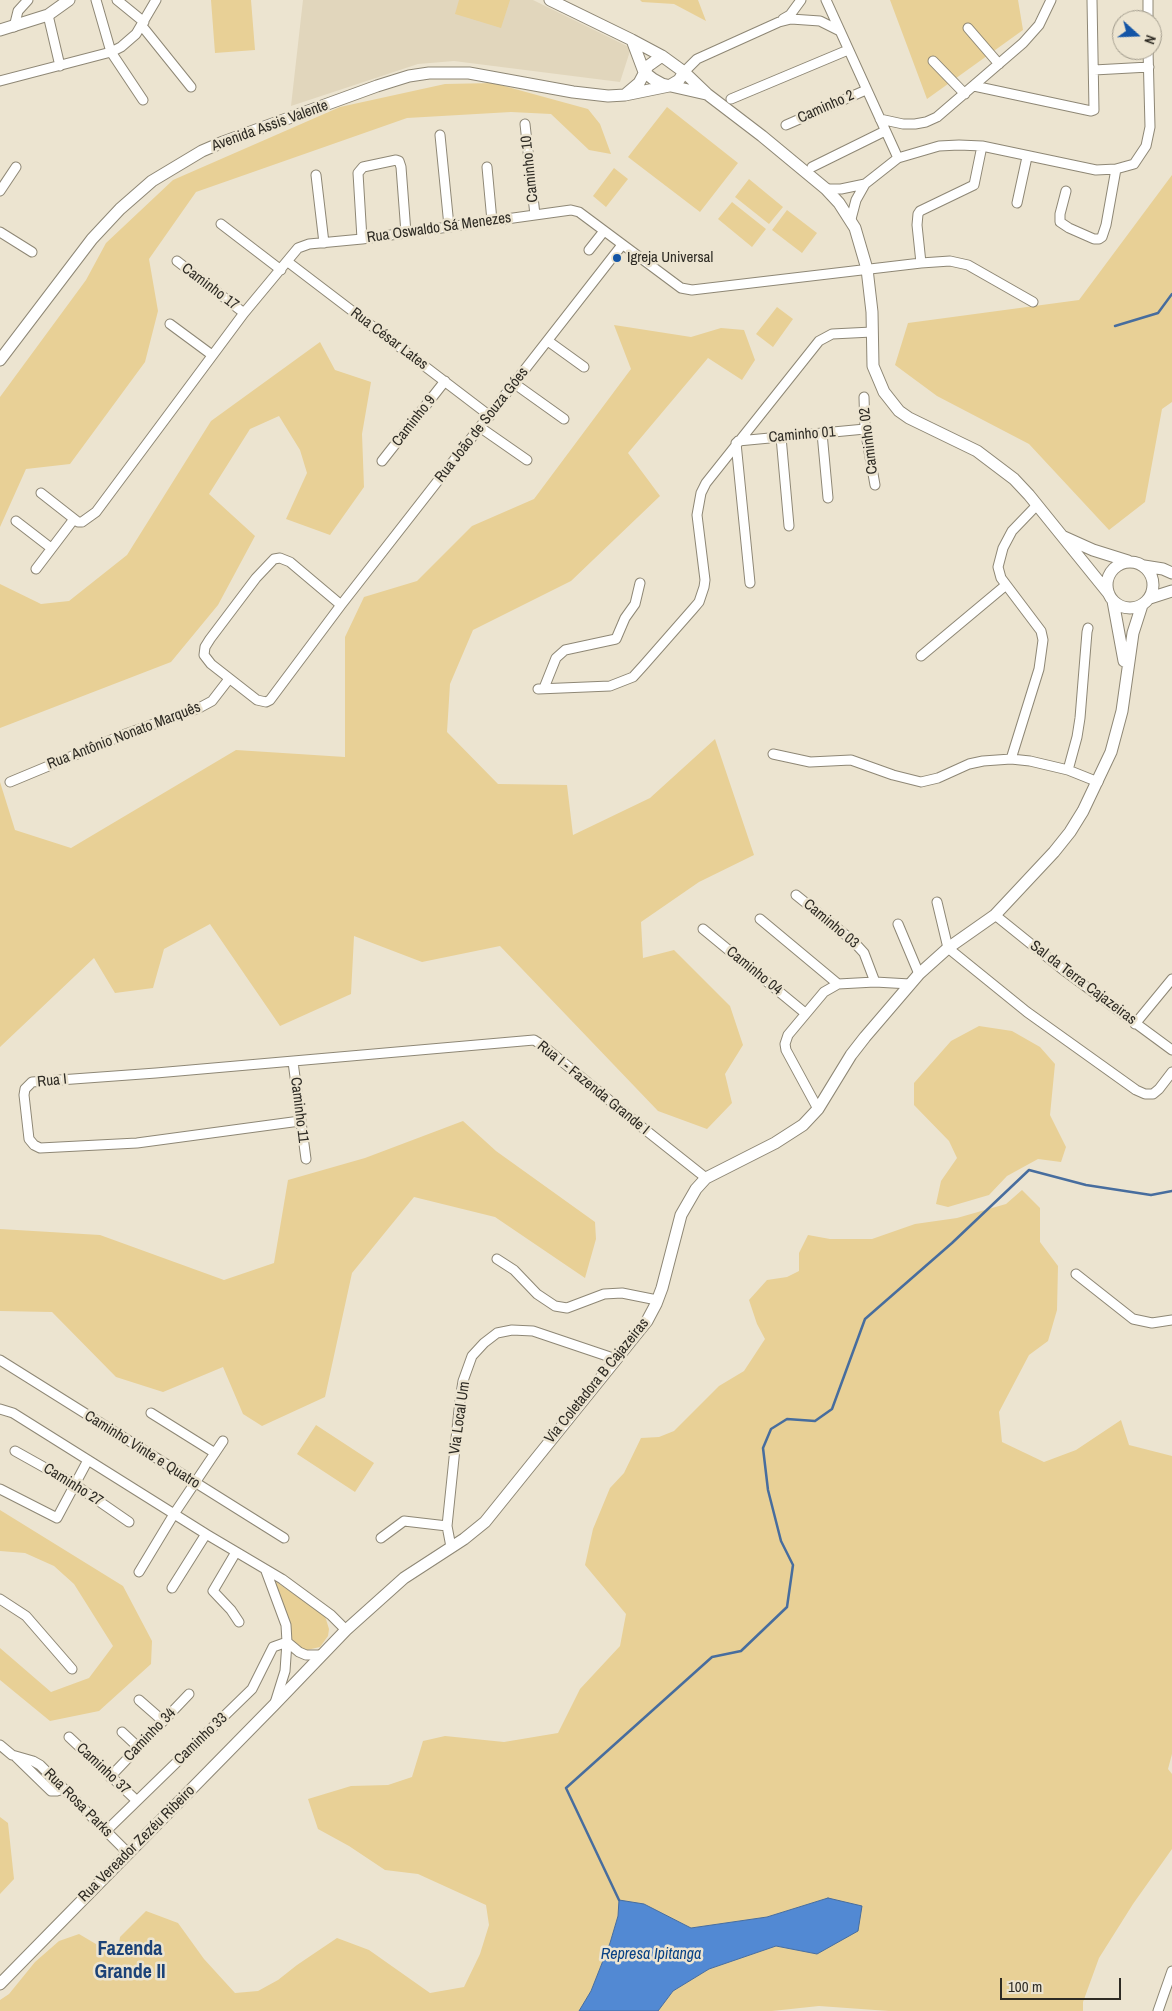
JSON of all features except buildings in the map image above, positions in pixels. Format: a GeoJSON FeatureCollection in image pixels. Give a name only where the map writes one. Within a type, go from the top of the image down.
{"type":"FeatureCollection","features":[{"type":"Feature","properties":{"kind":"main road"},"geometry":{"type":"LineString","coordinates":[[0,30],[48,15],[69,0]]}},
{"type":"Feature","properties":{"kind":"main road"},"geometry":{"type":"LineString","coordinates":[[550,0],[662,56],[826,189],[839,203],[850,219],[858,236],[867,269],[871,289],[872,366],[884,392],[899,410],[909,418],[977,451],[1014,479],[1111,598],[1127,608],[1172,591]]}},
{"type":"Feature","properties":{"kind":"main road"},"geometry":{"type":"LineString","coordinates":[[632,40],[644,72],[656,82],[669,86],[679,80],[684,72]]}},
{"type":"Feature","properties":{"kind":"main road"},"geometry":{"type":"LineString","coordinates":[[625,95],[635,88],[652,62],[662,56]]}},
{"type":"Feature","properties":{"kind":"main road","name":"Avenida Assis Valente"},"geometry":{"type":"LineString","coordinates":[[0,360],[92,239],[120,209],[152,181],[202,151],[223,142],[377,86],[409,76],[429,73],[469,73],[608,96],[625,95],[669,86],[707,94]]}},
{"type":"Feature","properties":{"kind":"main road"},"geometry":{"type":"LineString","coordinates":[[1061,535],[1087,547],[1144,566],[1150,571],[1154,585],[1146,602]]}},
{"type":"Feature","properties":{"kind":"main road"},"geometry":{"type":"LineString","coordinates":[[1111,598],[1107,586],[1108,577],[1113,569],[1128,561]]}},
{"type":"Feature","properties":{"kind":"main road"},"geometry":{"type":"LineString","coordinates":[[1144,566],[1163,569],[1172,573]]}},
{"type":"Feature","properties":{"kind":"main road","name":"Via Coletadora B Cajazeiras"},"geometry":{"type":"LineString","coordinates":[[1111,598],[1122,641],[1125,677]]}},
{"type":"Feature","properties":{"kind":"main road","name":"Via Coletadora B Cajazeiras"},"geometry":{"type":"LineString","coordinates":[[335,1641],[404,1578],[474,1531],[493,1512],[647,1321],[658,1300],[680,1215],[692,1195],[706,1178],[794,1133],[803,1125],[818,1109],[851,1055],[919,974],[948,948],[995,915],[1070,832],[1098,782],[1111,752],[1118,730],[1123,703],[1125,677],[1133,633],[1146,602]]}},
{"type":"Feature","properties":{"kind":"main road","name":"Rua Vereador Zezéu Ribeiro"},"geometry":{"type":"LineString","coordinates":[[0,1984],[274,1706],[335,1641]]}},
{"type":"Feature","properties":{"kind":"street"},"geometry":{"type":"LineString","coordinates":[[14,27],[18,11],[28,0]]}},
{"type":"Feature","properties":{"kind":"street"},"geometry":{"type":"LineString","coordinates":[[96,0],[111,52],[142,100]]}},
{"type":"Feature","properties":{"kind":"street"},"geometry":{"type":"LineString","coordinates":[[118,0],[143,24],[191,87]]}},
{"type":"Feature","properties":{"kind":"street"},"geometry":{"type":"LineString","coordinates":[[0,81],[111,52],[128,42],[143,24],[156,0]]}},
{"type":"Feature","properties":{"kind":"street"},"geometry":{"type":"LineString","coordinates":[[684,72],[696,59],[779,22],[790,15],[801,0]]}},
{"type":"Feature","properties":{"kind":"street"},"geometry":{"type":"LineString","coordinates":[[826,0],[898,158]]}},
{"type":"Feature","properties":{"kind":"street"},"geometry":{"type":"LineString","coordinates":[[880,119],[903,124],[926,122],[937,117],[1035,31],[1051,0]]}},
{"type":"Feature","properties":{"kind":"street"},"geometry":{"type":"LineString","coordinates":[[974,86],[1091,111],[1094,110],[1092,0]]}},
{"type":"Feature","properties":{"kind":"street"},"geometry":{"type":"LineString","coordinates":[[48,15],[60,66]]}},
{"type":"Feature","properties":{"kind":"street"},"geometry":{"type":"LineString","coordinates":[[779,22],[794,18],[809,19],[829,24],[840,31]]}},
{"type":"Feature","properties":{"kind":"street"},"geometry":{"type":"LineString","coordinates":[[968,28],[999,64]]}},
{"type":"Feature","properties":{"kind":"street"},"geometry":{"type":"LineString","coordinates":[[731,99],[848,50]]}},
{"type":"Feature","properties":{"kind":"street"},"geometry":{"type":"LineString","coordinates":[[850,219],[856,200],[865,184],[898,158],[939,146],[959,144],[982,146],[1096,170],[1116,169],[1134,164],[1146,146],[1150,127],[1148,60]]}},
{"type":"Feature","properties":{"kind":"street"},"geometry":{"type":"LineString","coordinates":[[934,61],[965,94]]}},
{"type":"Feature","properties":{"kind":"street"},"geometry":{"type":"LineString","coordinates":[[1094,70],[1148,67]]}},
{"type":"Feature","properties":{"kind":"street","name":"Caminho 2"},"geometry":{"type":"LineString","coordinates":[[786,125],[866,90]]}},
{"type":"Feature","properties":{"kind":"street","name":"Caminho 10"},"geometry":{"type":"LineString","coordinates":[[525,124],[535,215]]}},
{"type":"Feature","properties":{"kind":"street"},"geometry":{"type":"LineString","coordinates":[[812,167],[885,131]]}},
{"type":"Feature","properties":{"kind":"street"},"geometry":{"type":"LineString","coordinates":[[440,135],[449,226]]}},
{"type":"Feature","properties":{"kind":"street"},"geometry":{"type":"LineString","coordinates":[[921,263],[917,225],[918,214],[926,208],[974,185],[982,146]]}},
{"type":"Feature","properties":{"kind":"street"},"geometry":{"type":"LineString","coordinates":[[1017,203],[1027,157]]}},
{"type":"Feature","properties":{"kind":"street"},"geometry":{"type":"LineString","coordinates":[[362,239],[357,177],[363,167],[396,160],[401,163],[406,233]]}},
{"type":"Feature","properties":{"kind":"street"},"geometry":{"type":"LineString","coordinates":[[0,191],[16,167]]}},
{"type":"Feature","properties":{"kind":"street"},"geometry":{"type":"LineString","coordinates":[[487,167],[492,221]]}},
{"type":"Feature","properties":{"kind":"street"},"geometry":{"type":"LineString","coordinates":[[1066,192],[1060,214],[1060,222],[1094,239],[1099,239],[1102,237],[1106,225],[1116,169]]}},
{"type":"Feature","properties":{"kind":"street"},"geometry":{"type":"LineString","coordinates":[[316,175],[324,242]]}},
{"type":"Feature","properties":{"kind":"street"},"geometry":{"type":"LineString","coordinates":[[826,189],[841,189],[865,184]]}},
{"type":"Feature","properties":{"kind":"street","name":"Rua Oswaldo Sá Menezes"},"geometry":{"type":"LineString","coordinates":[[74,519],[82,522],[89,518],[108,497],[244,313],[298,248],[309,244],[362,239],[571,210],[579,212],[676,286],[692,290],[950,261],[968,265],[1033,302]]}},
{"type":"Feature","properties":{"kind":"street"},"geometry":{"type":"LineString","coordinates":[[221,224],[281,270]]}},
{"type":"Feature","properties":{"kind":"street"},"geometry":{"type":"LineString","coordinates":[[589,250],[604,231]]}},
{"type":"Feature","properties":{"kind":"street"},"geometry":{"type":"LineString","coordinates":[[0,232],[32,252]]}},
{"type":"Feature","properties":{"kind":"street","name":"Rua João de Souza Góes"},"geometry":{"type":"LineString","coordinates":[[341,605],[290,562],[280,558],[274,559],[256,578],[204,647],[207,660],[257,700],[266,702],[270,700],[341,605],[622,245]]}},
{"type":"Feature","properties":{"kind":"street","name":"Caminho 17"},"geometry":{"type":"LineString","coordinates":[[177,261],[244,313]]}},
{"type":"Feature","properties":{"kind":"street","name":"Rua César Lates"},"geometry":{"type":"LineString","coordinates":[[288,262],[490,416]]}},
{"type":"Feature","properties":{"kind":"street"},"geometry":{"type":"LineString","coordinates":[[170,324],[212,355]]}},
{"type":"Feature","properties":{"kind":"street"},"geometry":{"type":"LineString","coordinates":[[640,583],[635,604],[625,618],[616,639],[565,650],[556,658],[541,688],[610,686],[632,677],[699,602],[705,580],[697,515],[698,504],[706,483],[819,341],[832,334],[872,332]]}},
{"type":"Feature","properties":{"kind":"street"},"geometry":{"type":"LineString","coordinates":[[548,341],[584,367]]}},
{"type":"Feature","properties":{"kind":"street","name":"Caminho 9"},"geometry":{"type":"LineString","coordinates":[[382,461],[445,381]]}},
{"type":"Feature","properties":{"kind":"street"},"geometry":{"type":"LineString","coordinates":[[515,384],[564,420]]}},
{"type":"Feature","properties":{"kind":"street","name":"Caminho 02"},"geometry":{"type":"LineString","coordinates":[[864,396],[865,429],[874,485]]}},
{"type":"Feature","properties":{"kind":"street"},"geometry":{"type":"LineString","coordinates":[[481,428],[527,460]]}},
{"type":"Feature","properties":{"kind":"street","name":"Caminho 01"},"geometry":{"type":"LineString","coordinates":[[737,442],[781,436],[865,429]]}},
{"type":"Feature","properties":{"kind":"street"},"geometry":{"type":"LineString","coordinates":[[822,433],[828,498]]}},
{"type":"Feature","properties":{"kind":"street"},"geometry":{"type":"LineString","coordinates":[[781,436],[789,526]]}},
{"type":"Feature","properties":{"kind":"street"},"geometry":{"type":"LineString","coordinates":[[737,442],[750,583]]}},
{"type":"Feature","properties":{"kind":"street"},"geometry":{"type":"LineString","coordinates":[[36,569],[74,519],[41,493]]}},
{"type":"Feature","properties":{"kind":"street"},"geometry":{"type":"LineString","coordinates":[[1011,759],[1039,669],[1043,640],[1041,631],[999,573],[1000,558],[1012,531],[1037,505]]}},
{"type":"Feature","properties":{"kind":"street"},"geometry":{"type":"LineString","coordinates":[[16,521],[51,548]]}},
{"type":"Feature","properties":{"kind":"street"},"geometry":{"type":"LineString","coordinates":[[921,656],[1006,585]]}},
{"type":"Feature","properties":{"kind":"street"},"geometry":{"type":"LineString","coordinates":[[1068,770],[1080,718],[1088,628]]}},
{"type":"Feature","properties":{"kind":"street","name":"Rua Antônio Nonato Marquês"},"geometry":{"type":"LineString","coordinates":[[10,782],[124,735],[199,708],[212,701],[229,679]]}},
{"type":"Feature","properties":{"kind":"street"},"geometry":{"type":"LineString","coordinates":[[774,754],[810,762],[851,760],[893,775],[921,782],[938,778],[969,764],[1011,759],[1030,761],[1068,770],[1098,782]]}},
{"type":"Feature","properties":{"kind":"street","name":"Caminho 03"},"geometry":{"type":"LineString","coordinates":[[796,895],[853,941],[864,953],[874,982]]}},
{"type":"Feature","properties":{"kind":"street"},"geometry":{"type":"LineString","coordinates":[[937,902],[948,948],[1027,1012],[1136,1090],[1145,1094],[1152,1094],[1159,1089],[1172,1072]]}},
{"type":"Feature","properties":{"kind":"street","name":"Sal da Terra Cajazeiras"},"geometry":{"type":"LineString","coordinates":[[995,915],[1062,969],[1172,1050]]}},
{"type":"Feature","properties":{"kind":"street"},"geometry":{"type":"LineString","coordinates":[[760,919],[838,984]]}},
{"type":"Feature","properties":{"kind":"street"},"geometry":{"type":"LineString","coordinates":[[898,924],[919,974]]}},
{"type":"Feature","properties":{"kind":"street","name":"Caminho 04"},"geometry":{"type":"LineString","coordinates":[[703,929],[805,1013]]}},
{"type":"Feature","properties":{"kind":"street"},"geometry":{"type":"LineString","coordinates":[[1135,1024],[1172,979]]}},
{"type":"Feature","properties":{"kind":"street"},"geometry":{"type":"LineString","coordinates":[[818,1109],[786,1050],[785,1044],[788,1035],[824,992],[838,984],[874,982],[910,984]]}},
{"type":"Feature","properties":{"kind":"street","name":"Rua I - Fazenda Grande I"},"geometry":{"type":"LineString","coordinates":[[407,1051],[527,1040],[538,1042],[706,1178]]}},
{"type":"Feature","properties":{"kind":"street","name":"Rua I"},"geometry":{"type":"LineString","coordinates":[[300,1121],[137,1143],[40,1148],[31,1143],[29,1139],[24,1095],[25,1088],[32,1082],[293,1062],[407,1051]]}},
{"type":"Feature","properties":{"kind":"street","name":"Caminho 11"},"geometry":{"type":"LineString","coordinates":[[293,1062],[306,1159]]}},
{"type":"Feature","properties":{"kind":"street"},"geometry":{"type":"LineString","coordinates":[[497,1259],[514,1270],[537,1294],[555,1306],[567,1308],[604,1294],[622,1294],[658,1300]]}},
{"type":"Feature","properties":{"kind":"street"},"geometry":{"type":"LineString","coordinates":[[1076,1274],[1133,1320],[1152,1323],[1172,1320]]}},
{"type":"Feature","properties":{"kind":"street","name":"Via Local Um"},"geometry":{"type":"LineString","coordinates":[[451,1547],[447,1526],[463,1381],[472,1356],[497,1333],[512,1330],[533,1331],[616,1359]]}},
{"type":"Feature","properties":{"kind":"street","name":"Caminho Vinte e Quatro"},"geometry":{"type":"LineString","coordinates":[[0,1360],[195,1484],[284,1538]]}},
{"type":"Feature","properties":{"kind":"street"},"geometry":{"type":"LineString","coordinates":[[0,1409],[13,1413],[206,1534],[282,1579],[331,1615],[346,1630]]}},
{"type":"Feature","properties":{"kind":"street"},"geometry":{"type":"LineString","coordinates":[[151,1413],[215,1453]]}},
{"type":"Feature","properties":{"kind":"street"},"geometry":{"type":"LineString","coordinates":[[0,1414],[0,1420]]}},
{"type":"Feature","properties":{"kind":"street"},"geometry":{"type":"LineString","coordinates":[[139,1572],[222,1441]]}},
{"type":"Feature","properties":{"kind":"street","name":"Caminho 27"},"geometry":{"type":"LineString","coordinates":[[15,1451],[74,1484],[129,1522]]}},
{"type":"Feature","properties":{"kind":"street"},"geometry":{"type":"LineString","coordinates":[[0,1489],[57,1518],[88,1460]]}},
{"type":"Feature","properties":{"kind":"street"},"geometry":{"type":"LineString","coordinates":[[381,1538],[404,1520],[447,1526]]}},
{"type":"Feature","properties":{"kind":"street"},"geometry":{"type":"LineString","coordinates":[[172,1588],[206,1534]]}},
{"type":"Feature","properties":{"kind":"street"},"geometry":{"type":"LineString","coordinates":[[236,1552],[214,1588],[214,1594],[231,1610],[238,1622]]}},
{"type":"Feature","properties":{"kind":"street","name":"Rua Vereador Zezéu Ribeiro"},"geometry":{"type":"LineString","coordinates":[[266,1571],[286,1625],[285,1671],[274,1706]]}},
{"type":"Feature","properties":{"kind":"street"},"geometry":{"type":"LineString","coordinates":[[0,1599],[26,1616],[72,1669]]}},
{"type":"Feature","properties":{"kind":"street"},"geometry":{"type":"LineString","coordinates":[[287,1642],[306,1655],[320,1655]]}},
{"type":"Feature","properties":{"kind":"street","name":"Caminho 33"},"geometry":{"type":"LineString","coordinates":[[106,1831],[252,1689],[273,1646],[287,1642]]}},
{"type":"Feature","properties":{"kind":"street","name":"Caminho 34"},"geometry":{"type":"LineString","coordinates":[[110,1777],[189,1694]]}},
{"type":"Feature","properties":{"kind":"street"},"geometry":{"type":"LineString","coordinates":[[139,1700],[163,1721]]}},
{"type":"Feature","properties":{"kind":"street"},"geometry":{"type":"LineString","coordinates":[[122,1732],[138,1747]]}},
{"type":"Feature","properties":{"kind":"street","name":"Caminho 37"},"geometry":{"type":"LineString","coordinates":[[69,1737],[136,1800]]}},
{"type":"Feature","properties":{"kind":"street","name":"Rua Rosa Parks"},"geometry":{"type":"LineString","coordinates":[[0,1745],[8,1753],[16,1757],[37,1763],[128,1853]]}},
{"type":"Feature","properties":{"kind":"street"},"geometry":{"type":"LineString","coordinates":[[1158,2011],[1172,1971]]}},
{"type":"Feature","properties":{"kind":"shaded area"},"geometry":{"type":"Polygon","coordinates":[[[211,0],[251,0],[255,50],[215,53],[211,0]]]}},
{"type":"Feature","properties":{"kind":"shaded area"},"geometry":{"type":"Polygon","coordinates":[[[303,0],[533,0],[631,48],[620,82],[454,61],[418,64],[291,106],[303,0]]]}},
{"type":"Feature","properties":{"kind":"shaded area"},"geometry":{"type":"Polygon","coordinates":[[[459,0],[510,0],[501,28],[455,14],[459,0]]]}},
{"type":"Feature","properties":{"kind":"shaded area"},"geometry":{"type":"Polygon","coordinates":[[[640,0],[698,0],[706,21],[674,4],[642,2],[640,0]]]}},
{"type":"Feature","properties":{"kind":"shaded area"},"geometry":{"type":"Polygon","coordinates":[[[890,0],[1018,0],[1023,30],[927,99],[890,0]]]}},
{"type":"Feature","properties":{"kind":"shaded area"},"geometry":{"type":"Polygon","coordinates":[[[493,83],[588,109],[600,124],[611,154],[589,150],[551,114],[511,112],[407,118],[196,192],[149,259],[158,311],[145,362],[70,464],[26,469],[0,527],[0,397],[86,280],[106,243],[173,180],[340,107],[445,84],[493,83]]]}},
{"type":"Feature","properties":{"kind":"shaded area"},"geometry":{"type":"Polygon","coordinates":[[[667,107],[738,163],[700,212],[628,157],[667,107]]]}},
{"type":"Feature","properties":{"kind":"shaded area"},"geometry":{"type":"Polygon","coordinates":[[[614,168],[628,179],[606,207],[593,196],[614,168]]]}},
{"type":"Feature","properties":{"kind":"shaded area"},"geometry":{"type":"Polygon","coordinates":[[[1172,175],[1172,402],[1162,409],[1145,502],[1109,530],[1029,444],[937,396],[895,365],[908,323],[1079,300],[1172,175]]]}},
{"type":"Feature","properties":{"kind":"shaded area"},"geometry":{"type":"Polygon","coordinates":[[[749,179],[783,207],[769,224],[735,197],[749,179]]]}},
{"type":"Feature","properties":{"kind":"shaded area"},"geometry":{"type":"Polygon","coordinates":[[[732,202],[766,229],[752,247],[718,219],[732,202]]]}},
{"type":"Feature","properties":{"kind":"shaded area"},"geometry":{"type":"Polygon","coordinates":[[[787,210],[817,233],[802,253],[772,230],[787,210]]]}},
{"type":"Feature","properties":{"kind":"shaded area"},"geometry":{"type":"Polygon","coordinates":[[[777,307],[793,319],[773,347],[756,334],[777,307]]]}},
{"type":"Feature","properties":{"kind":"shaded area"},"geometry":{"type":"Polygon","coordinates":[[[614,325],[691,337],[721,328],[744,330],[755,360],[742,380],[708,358],[628,453],[660,496],[571,581],[473,630],[450,684],[447,732],[498,784],[567,785],[573,835],[650,798],[715,739],[754,855],[699,882],[641,922],[643,958],[674,950],[730,1006],[743,1045],[725,1074],[732,1103],[707,1129],[658,1111],[500,946],[422,962],[354,936],[351,994],[280,1026],[210,924],[164,949],[153,988],[115,993],[94,958],[0,1047],[0,782],[15,830],[71,848],[236,750],[345,757],[345,637],[364,597],[417,581],[472,526],[534,499],[631,369],[614,325]]]}},
{"type":"Feature","properties":{"kind":"shaded area"},"geometry":{"type":"Polygon","coordinates":[[[320,342],[335,370],[371,382],[362,434],[364,487],[330,535],[286,519],[307,473],[300,450],[279,416],[250,429],[209,494],[255,536],[218,605],[171,662],[0,728],[0,584],[41,604],[69,601],[127,555],[211,421],[320,342]]]}},
{"type":"Feature","properties":{"kind":"shaded area"},"geometry":{"type":"Polygon","coordinates":[[[979,1026],[1012,1031],[1040,1047],[1055,1064],[1050,1115],[1066,1147],[1061,1162],[1038,1159],[1007,1176],[989,1195],[948,1207],[936,1204],[941,1181],[957,1158],[949,1141],[914,1105],[914,1083],[951,1041],[979,1026]]]}},
{"type":"Feature","properties":{"kind":"shaded area"},"geometry":{"type":"Polygon","coordinates":[[[463,1121],[496,1151],[595,1222],[596,1239],[585,1278],[495,1217],[414,1197],[352,1273],[325,1397],[262,1426],[243,1414],[223,1367],[163,1392],[116,1377],[52,1312],[0,1311],[0,1229],[100,1235],[224,1280],[274,1263],[288,1180],[365,1158],[463,1121]]]}},
{"type":"Feature","properties":{"kind":"shaded area"},"geometry":{"type":"Polygon","coordinates":[[[1022,1190],[1040,1208],[1040,1242],[1058,1266],[1057,1310],[1048,1341],[1029,1355],[999,1412],[1002,1442],[1044,1462],[1076,1450],[1121,1420],[1129,1445],[1172,1456],[1172,1754],[1168,1769],[1172,1774],[1172,1849],[1133,1904],[1099,1958],[1083,2002],[1083,2011],[889,2011],[819,2006],[772,2011],[658,2011],[673,1991],[709,1969],[776,1946],[817,1954],[828,1898],[767,1917],[691,1928],[644,1904],[618,1916],[610,1943],[591,1991],[579,2011],[0,2011],[0,2000],[9,1994],[35,1962],[59,1941],[79,1934],[106,1950],[118,1950],[120,1937],[146,1911],[178,1923],[204,1959],[235,1993],[258,1991],[278,1980],[337,1938],[369,1950],[430,1993],[464,1987],[480,1954],[489,1925],[486,1905],[418,1874],[385,1870],[349,1846],[318,1829],[308,1799],[351,1786],[388,1785],[412,1777],[423,1741],[445,1736],[504,1742],[558,1733],[580,1689],[620,1646],[626,1614],[585,1565],[593,1529],[610,1488],[624,1473],[641,1438],[659,1437],[674,1431],[719,1386],[744,1371],[765,1339],[757,1324],[749,1300],[767,1280],[787,1277],[799,1271],[799,1253],[808,1235],[830,1239],[872,1239],[915,1224],[957,1218],[1006,1204],[1022,1190]]]}},
{"type":"Feature","properties":{"kind":"shaded area"},"geometry":{"type":"Polygon","coordinates":[[[316,1425],[374,1463],[355,1492],[297,1454],[316,1425]]]}},
{"type":"Feature","properties":{"kind":"shaded area"},"geometry":{"type":"Polygon","coordinates":[[[0,1510],[123,1586],[152,1641],[151,1664],[99,1711],[50,1721],[0,1680],[0,1648],[51,1692],[89,1678],[113,1646],[74,1584],[54,1566],[25,1553],[0,1551],[0,1510]]]}},
{"type":"Feature","properties":{"kind":"shaded area"},"geometry":{"type":"Polygon","coordinates":[[[275,1581],[325,1616],[329,1629],[328,1636],[320,1647],[307,1650],[300,1649],[290,1639],[284,1606],[272,1583],[275,1581]]]}},
{"type":"Feature","properties":{"kind":"shaded area"},"geometry":{"type":"Polygon","coordinates":[[[0,1817],[8,1823],[14,1879],[0,1894],[0,1817]]]}},
{"type":"Feature","properties":{"kind":"water","name":"Represa Ipitanga"},"geometry":{"type":"Polygon","coordinates":[[[828,1898],[862,1906],[858,1931],[817,1954],[776,1946],[709,1969],[673,1991],[658,2011],[579,2011],[591,1991],[610,1943],[618,1916],[619,1900],[644,1904],[691,1928],[767,1917],[828,1898]]]}},
{"type":"Feature","properties":{"kind":"waterway"},"geometry":{"type":"LineString","coordinates":[[1115,326],[1158,313],[1172,294]]}},
{"type":"Feature","properties":{"kind":"waterway"},"geometry":{"type":"LineString","coordinates":[[619,1900],[566,1788],[712,1657],[741,1651],[787,1607],[793,1565],[781,1541],[768,1490],[763,1448],[771,1429],[787,1419],[815,1421],[832,1409],[865,1319],[952,1243],[1029,1170],[1086,1185],[1151,1195],[1172,1191]]}},
{"type":"Feature","properties":{"kind":"place","name":"Igreja Universal"},"geometry":{"type":"Point","coordinates":[617,258]}},
{"type":"Feature","properties":{"kind":"district","name":"Fazenda Grande II"},"geometry":{"type":"Point","coordinates":[130,1962]}}]}
